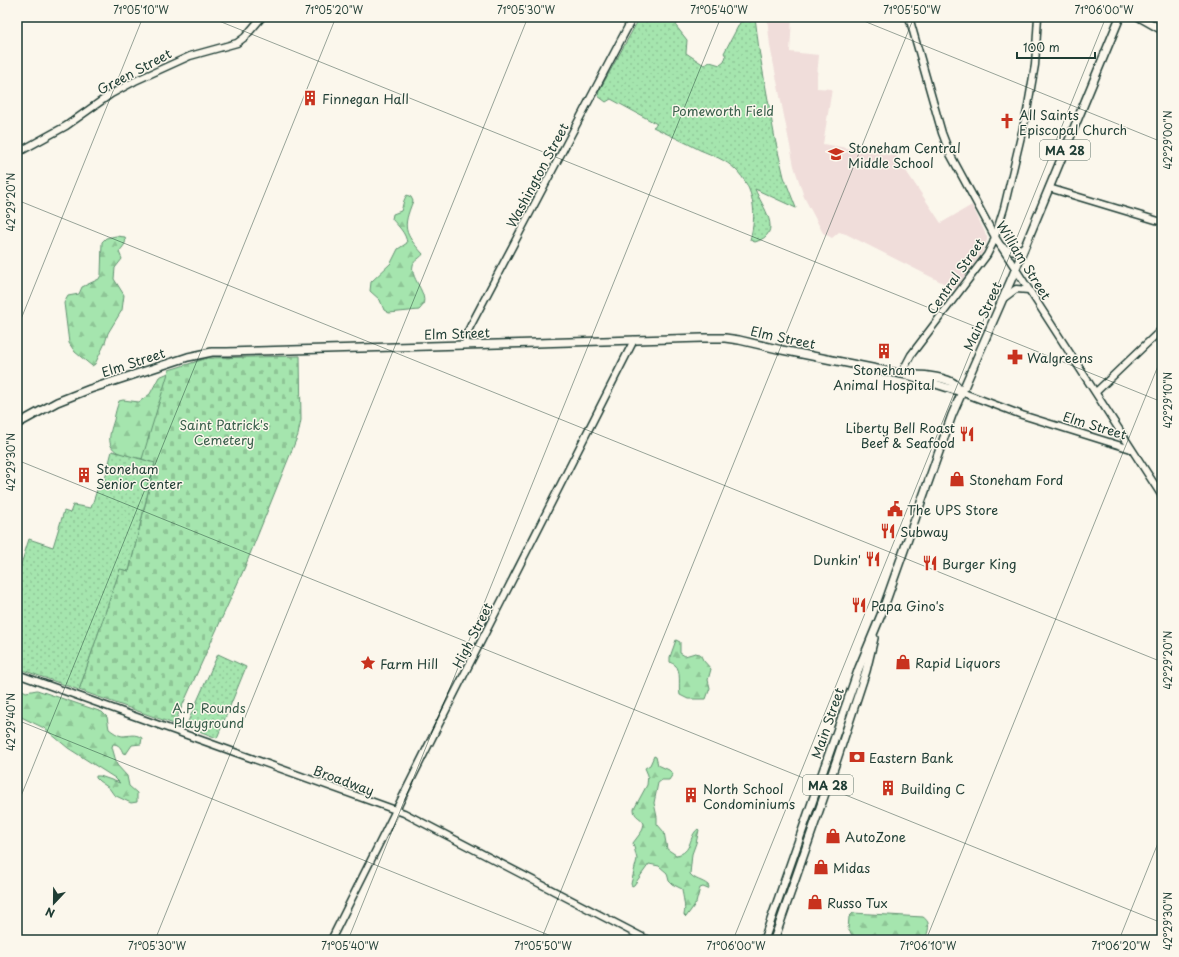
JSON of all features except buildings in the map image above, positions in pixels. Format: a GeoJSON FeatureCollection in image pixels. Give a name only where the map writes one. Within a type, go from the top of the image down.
{"type":"FeatureCollection","features":[{"type":"Feature","properties":{"kind":"main road","name":"Main Street"},"geometry":{"type":"LineString","coordinates":[[764,940],[858,668],[876,628],[952,415],[1025,246],[1120,17]]}},
{"type":"Feature","properties":{"kind":"main road"},"geometry":{"type":"LineString","coordinates":[[1139,17],[1162,30]]}},
{"type":"Feature","properties":{"kind":"main road","name":"Elm Street"},"geometry":{"type":"LineString","coordinates":[[17,424],[57,402],[123,378],[200,354],[227,352],[634,340],[732,339],[904,374],[961,392]]}},
{"type":"Feature","properties":{"kind":"main road","name":"Main Street"},"geometry":{"type":"LineString","coordinates":[[774,940],[820,810],[870,657],[876,628]]}},
{"type":"Feature","properties":{"kind":"main road"},"geometry":{"type":"LineString","coordinates":[[839,723],[845,725],[846,730]]}},
{"type":"Feature","properties":{"kind":"main road"},"geometry":{"type":"LineString","coordinates":[[812,800],[813,807],[820,810]]}},
{"type":"Feature","properties":{"kind":"street","name":"Green Street"},"geometry":{"type":"LineString","coordinates":[[17,153],[66,126],[111,94],[134,81],[179,60],[198,53],[237,43],[245,37],[262,17]]}},
{"type":"Feature","properties":{"kind":"street","name":"Washington Street"},"geometry":{"type":"LineString","coordinates":[[465,345],[467,333],[471,325],[633,17]]}},
{"type":"Feature","properties":{"kind":"street","name":"William Street"},"geometry":{"type":"LineString","coordinates":[[909,17],[946,147],[999,244],[1162,496]]}},
{"type":"Feature","properties":{"kind":"street","name":"Central Street"},"geometry":{"type":"LineString","coordinates":[[904,374],[912,355],[987,255],[995,237],[1006,201],[1030,95],[1036,54],[1038,17]]}},
{"type":"Feature","properties":{"kind":"street"},"geometry":{"type":"LineString","coordinates":[[1049,188],[1162,222]]}},
{"type":"Feature","properties":{"kind":"street"},"geometry":{"type":"LineString","coordinates":[[999,244],[1006,249],[1014,251],[1025,246]]}},
{"type":"Feature","properties":{"kind":"street"},"geometry":{"type":"LineString","coordinates":[[1002,299],[1016,289],[1029,290]]}},
{"type":"Feature","properties":{"kind":"street"},"geometry":{"type":"LineString","coordinates":[[1096,392],[1162,329]]}},
{"type":"Feature","properties":{"kind":"street","name":"High Street"},"geometry":{"type":"LineString","coordinates":[[331,940],[634,340]]}},
{"type":"Feature","properties":{"kind":"street","name":"Elm Street"},"geometry":{"type":"LineString","coordinates":[[961,392],[1022,415],[1131,449]]}},
{"type":"Feature","properties":{"kind":"street","name":"Broadway"},"geometry":{"type":"LineString","coordinates":[[17,674],[396,810],[648,940]]}},
{"type":"Feature","properties":{"kind":"shaded area","name":"Stoneham Central Middle School"},"geometry":{"type":"Polygon","coordinates":[[[767,17],[792,17],[790,52],[819,55],[817,88],[832,89],[823,144],[896,156],[941,223],[972,205],[987,240],[982,253],[955,289],[846,234],[839,232],[832,238],[823,233],[804,197],[794,166],[770,46],[767,17]]]}},
{"type":"Feature","properties":{"kind":"green space","name":"Pomeworth Field"},"geometry":{"type":"Polygon","coordinates":[[[640,17],[680,17],[676,26],[687,40],[686,53],[704,65],[710,62],[720,65],[724,62],[726,56],[724,53],[743,17],[755,17],[759,50],[775,139],[784,177],[796,208],[755,189],[769,219],[769,232],[764,238],[755,242],[750,240],[754,212],[753,202],[747,185],[742,176],[735,169],[719,158],[653,127],[657,124],[611,99],[606,102],[598,96],[599,91],[640,17]]]}},
{"type":"Feature","properties":{"kind":"green space"},"geometry":{"type":"Polygon","coordinates":[[[407,195],[411,197],[413,201],[407,218],[407,230],[412,241],[423,254],[414,263],[413,271],[424,300],[423,305],[419,310],[389,313],[384,310],[380,300],[370,291],[371,282],[391,263],[398,249],[407,243],[403,233],[392,219],[393,214],[401,211],[407,195]]]}},
{"type":"Feature","properties":{"kind":"green space"},"geometry":{"type":"Polygon","coordinates":[[[116,236],[125,237],[124,245],[119,252],[122,259],[115,268],[114,279],[124,295],[122,310],[108,333],[95,364],[92,366],[75,352],[69,343],[64,303],[68,296],[79,294],[82,287],[99,279],[101,275],[102,242],[106,238],[116,236]]]}},
{"type":"Feature","properties":{"kind":"green space","name":"Saint Patrick's Cemetery"},"geometry":{"type":"Polygon","coordinates":[[[300,356],[301,420],[298,435],[244,569],[174,724],[79,690],[120,568],[129,571],[155,464],[142,459],[169,370],[208,358],[300,356]]]}},
{"type":"Feature","properties":{"kind":"green space"},"geometry":{"type":"Polygon","coordinates":[[[202,359],[204,360],[156,462],[135,458],[115,451],[110,443],[110,433],[119,401],[139,402],[150,394],[159,377],[202,359]]]}},
{"type":"Feature","properties":{"kind":"green space"},"geometry":{"type":"Polygon","coordinates":[[[112,451],[155,463],[129,571],[120,569],[79,690],[17,668],[17,577],[29,539],[53,547],[64,511],[70,513],[73,505],[91,508],[100,481],[104,483],[112,451]]]}},
{"type":"Feature","properties":{"kind":"green space"},"geometry":{"type":"Polygon","coordinates":[[[676,640],[680,642],[680,653],[685,656],[695,653],[700,654],[711,669],[708,680],[710,688],[706,699],[688,699],[680,695],[677,667],[670,662],[670,657],[676,640]]]}},
{"type":"Feature","properties":{"kind":"green space","name":"A.P. Rounds Playground"},"geometry":{"type":"Polygon","coordinates":[[[218,654],[246,667],[217,738],[186,726],[218,654]]]}},
{"type":"Feature","properties":{"kind":"green space"},"geometry":{"type":"Polygon","coordinates":[[[17,687],[26,692],[37,690],[102,712],[107,717],[109,729],[118,735],[134,735],[142,738],[141,744],[132,745],[126,754],[123,753],[121,748],[117,745],[113,744],[112,747],[117,765],[127,776],[129,786],[137,793],[137,802],[131,803],[114,795],[109,788],[96,778],[96,776],[120,783],[115,778],[68,748],[44,728],[17,715],[17,687]]]}},
{"type":"Feature","properties":{"kind":"green space"},"geometry":{"type":"Polygon","coordinates":[[[654,756],[656,757],[658,765],[669,770],[673,774],[669,780],[662,780],[658,783],[654,803],[657,824],[664,832],[667,849],[676,855],[681,854],[688,848],[695,832],[698,829],[699,830],[692,854],[690,874],[694,878],[706,883],[709,887],[708,889],[703,887],[700,888],[696,903],[686,917],[684,915],[685,905],[682,889],[669,881],[667,873],[659,866],[649,864],[634,885],[632,886],[631,884],[637,859],[633,843],[642,831],[644,824],[635,814],[634,809],[647,785],[648,775],[645,768],[650,765],[654,756]]]}},
{"type":"Feature","properties":{"kind":"green space"},"geometry":{"type":"Polygon","coordinates":[[[853,913],[923,917],[928,922],[928,930],[925,940],[875,940],[862,936],[855,937],[848,929],[849,917],[853,913]]]}},
{"type":"Feature","properties":{"kind":"place","name":"Finnegan Hall"},"geometry":{"type":"Point","coordinates":[310,98]}},
{"type":"Feature","properties":{"kind":"place","name":"All Saints Episcopal Church"},"geometry":{"type":"Point","coordinates":[1007,121]}},
{"type":"Feature","properties":{"kind":"place","name":"Stoneham Central Middle School"},"geometry":{"type":"Point","coordinates":[836,154]}},
{"type":"Feature","properties":{"kind":"place","name":"Stoneham Animal Hospital"},"geometry":{"type":"Point","coordinates":[884,351]}},
{"type":"Feature","properties":{"kind":"place","name":"Walgreens"},"geometry":{"type":"Point","coordinates":[1015,357]}},
{"type":"Feature","properties":{"kind":"place","name":"Liberty Bell Roast Beef & Seafood"},"geometry":{"type":"Point","coordinates":[967,434]}},
{"type":"Feature","properties":{"kind":"place","name":"Stoneham Senior Center"},"geometry":{"type":"Point","coordinates":[84,475]}},
{"type":"Feature","properties":{"kind":"place","name":"Stoneham Ford"},"geometry":{"type":"Point","coordinates":[957,479]}},
{"type":"Feature","properties":{"kind":"place","name":"The UPS Store"},"geometry":{"type":"Point","coordinates":[895,509]}},
{"type":"Feature","properties":{"kind":"place","name":"Subway"},"geometry":{"type":"Point","coordinates":[888,531]}},
{"type":"Feature","properties":{"kind":"place","name":"Dunkin'"},"geometry":{"type":"Point","coordinates":[873,559]}},
{"type":"Feature","properties":{"kind":"place","name":"Burger King"},"geometry":{"type":"Point","coordinates":[930,563]}},
{"type":"Feature","properties":{"kind":"place","name":"Papa Gino's"},"geometry":{"type":"Point","coordinates":[859,605]}},
{"type":"Feature","properties":{"kind":"place","name":"Rapid Liquors"},"geometry":{"type":"Point","coordinates":[903,662]}},
{"type":"Feature","properties":{"kind":"place","name":"Farm Hill"},"geometry":{"type":"Point","coordinates":[368,663]}},
{"type":"Feature","properties":{"kind":"place","name":"Eastern Bank"},"geometry":{"type":"Point","coordinates":[857,757]}},
{"type":"Feature","properties":{"kind":"place","name":"Building C"},"geometry":{"type":"Point","coordinates":[888,788]}},
{"type":"Feature","properties":{"kind":"place","name":"North School Condominiums"},"geometry":{"type":"Point","coordinates":[691,795]}},
{"type":"Feature","properties":{"kind":"place","name":"AutoZone"},"geometry":{"type":"Point","coordinates":[833,836]}},
{"type":"Feature","properties":{"kind":"place","name":"Midas"},"geometry":{"type":"Point","coordinates":[821,867]}},
{"type":"Feature","properties":{"kind":"place","name":"Russo Tux"},"geometry":{"type":"Point","coordinates":[815,902]}}]}
